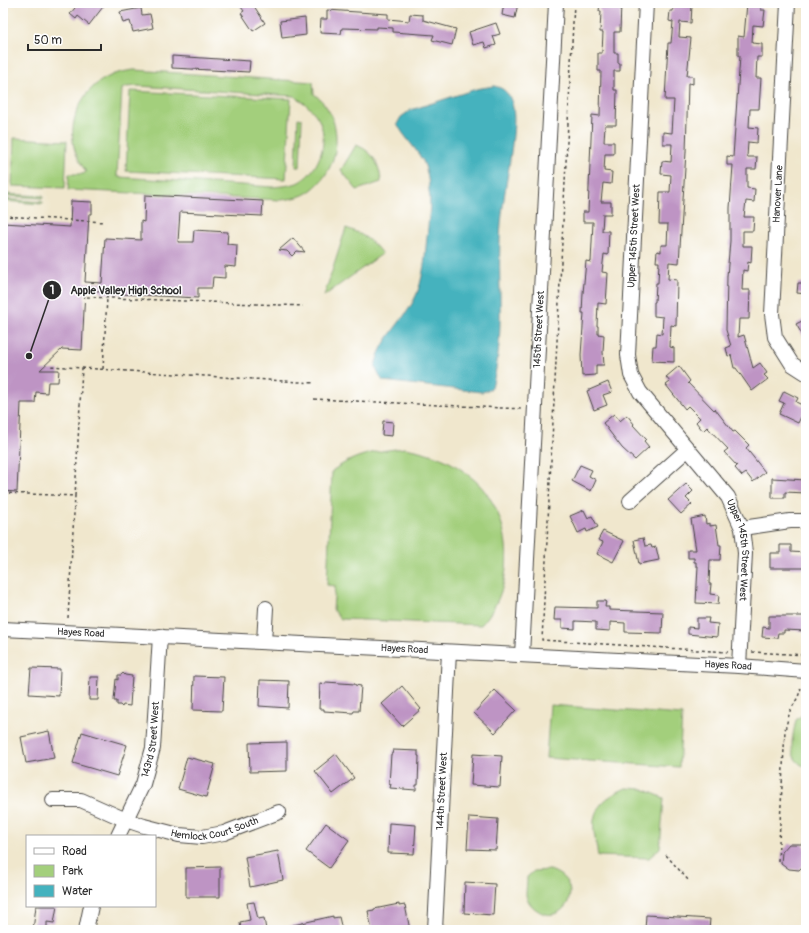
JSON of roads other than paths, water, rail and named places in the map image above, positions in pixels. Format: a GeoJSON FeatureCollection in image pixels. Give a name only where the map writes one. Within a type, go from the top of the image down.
{"type":"FeatureCollection","features":[{"type":"Feature","properties":{"kind":"street","name":"145th Street West"},"geometry":{"type":"LineString","coordinates":[[522,655],[556,3]]}},
{"type":"Feature","properties":{"kind":"street","name":"Upper 145th Street West"},"geometry":{"type":"LineString","coordinates":[[646,3],[628,355],[632,375],[640,392],[728,497],[742,528],[745,553],[739,666]]}},
{"type":"Feature","properties":{"kind":"street","name":"Hanover Lane"},"geometry":{"type":"LineString","coordinates":[[788,3],[772,314],[775,337],[792,364],[806,373]]}},
{"type":"Feature","properties":{"kind":"street"},"geometry":{"type":"LineString","coordinates":[[630,501],[688,449]]}},
{"type":"Feature","properties":{"kind":"street"},"geometry":{"type":"LineString","coordinates":[[742,528],[790,521],[806,521]]}},
{"type":"Feature","properties":{"kind":"street"},"geometry":{"type":"LineString","coordinates":[[264,642],[266,608]]}},
{"type":"Feature","properties":{"kind":"street","name":"Hayes Road"},"geometry":{"type":"LineString","coordinates":[[3,629],[739,666],[806,671]]}},
{"type":"Feature","properties":{"kind":"street","name":"143rd Street West"},"geometry":{"type":"LineString","coordinates":[[118,835],[144,784],[153,748],[160,636]]}},
{"type":"Feature","properties":{"kind":"street","name":"144th Street West"},"geometry":{"type":"LineString","coordinates":[[435,930],[449,652]]}},
{"type":"Feature","properties":{"kind":"street","name":"Hemlock Court South"},"geometry":{"type":"LineString","coordinates":[[53,800],[81,800],[126,820],[179,835],[202,837],[224,833],[279,812]]}},
{"type":"Feature","properties":{"kind":"street"},"geometry":{"type":"LineString","coordinates":[[86,930],[91,907]]}},
{"type":"Feature","properties":{"kind":"water"},"geometry":{"type":"Polygon","coordinates":[[[494,86],[501,88],[509,96],[512,103],[514,126],[503,203],[500,257],[500,332],[496,369],[492,387],[489,390],[482,392],[383,381],[376,370],[376,362],[387,338],[413,302],[420,285],[424,266],[430,209],[429,183],[423,161],[397,124],[401,117],[411,110],[476,89],[494,86]]]}},
{"type":"Feature","properties":{"kind":"place","name":"Apple Valley High School"},"geometry":{"type":"Point","coordinates":[29,356]}}]}
